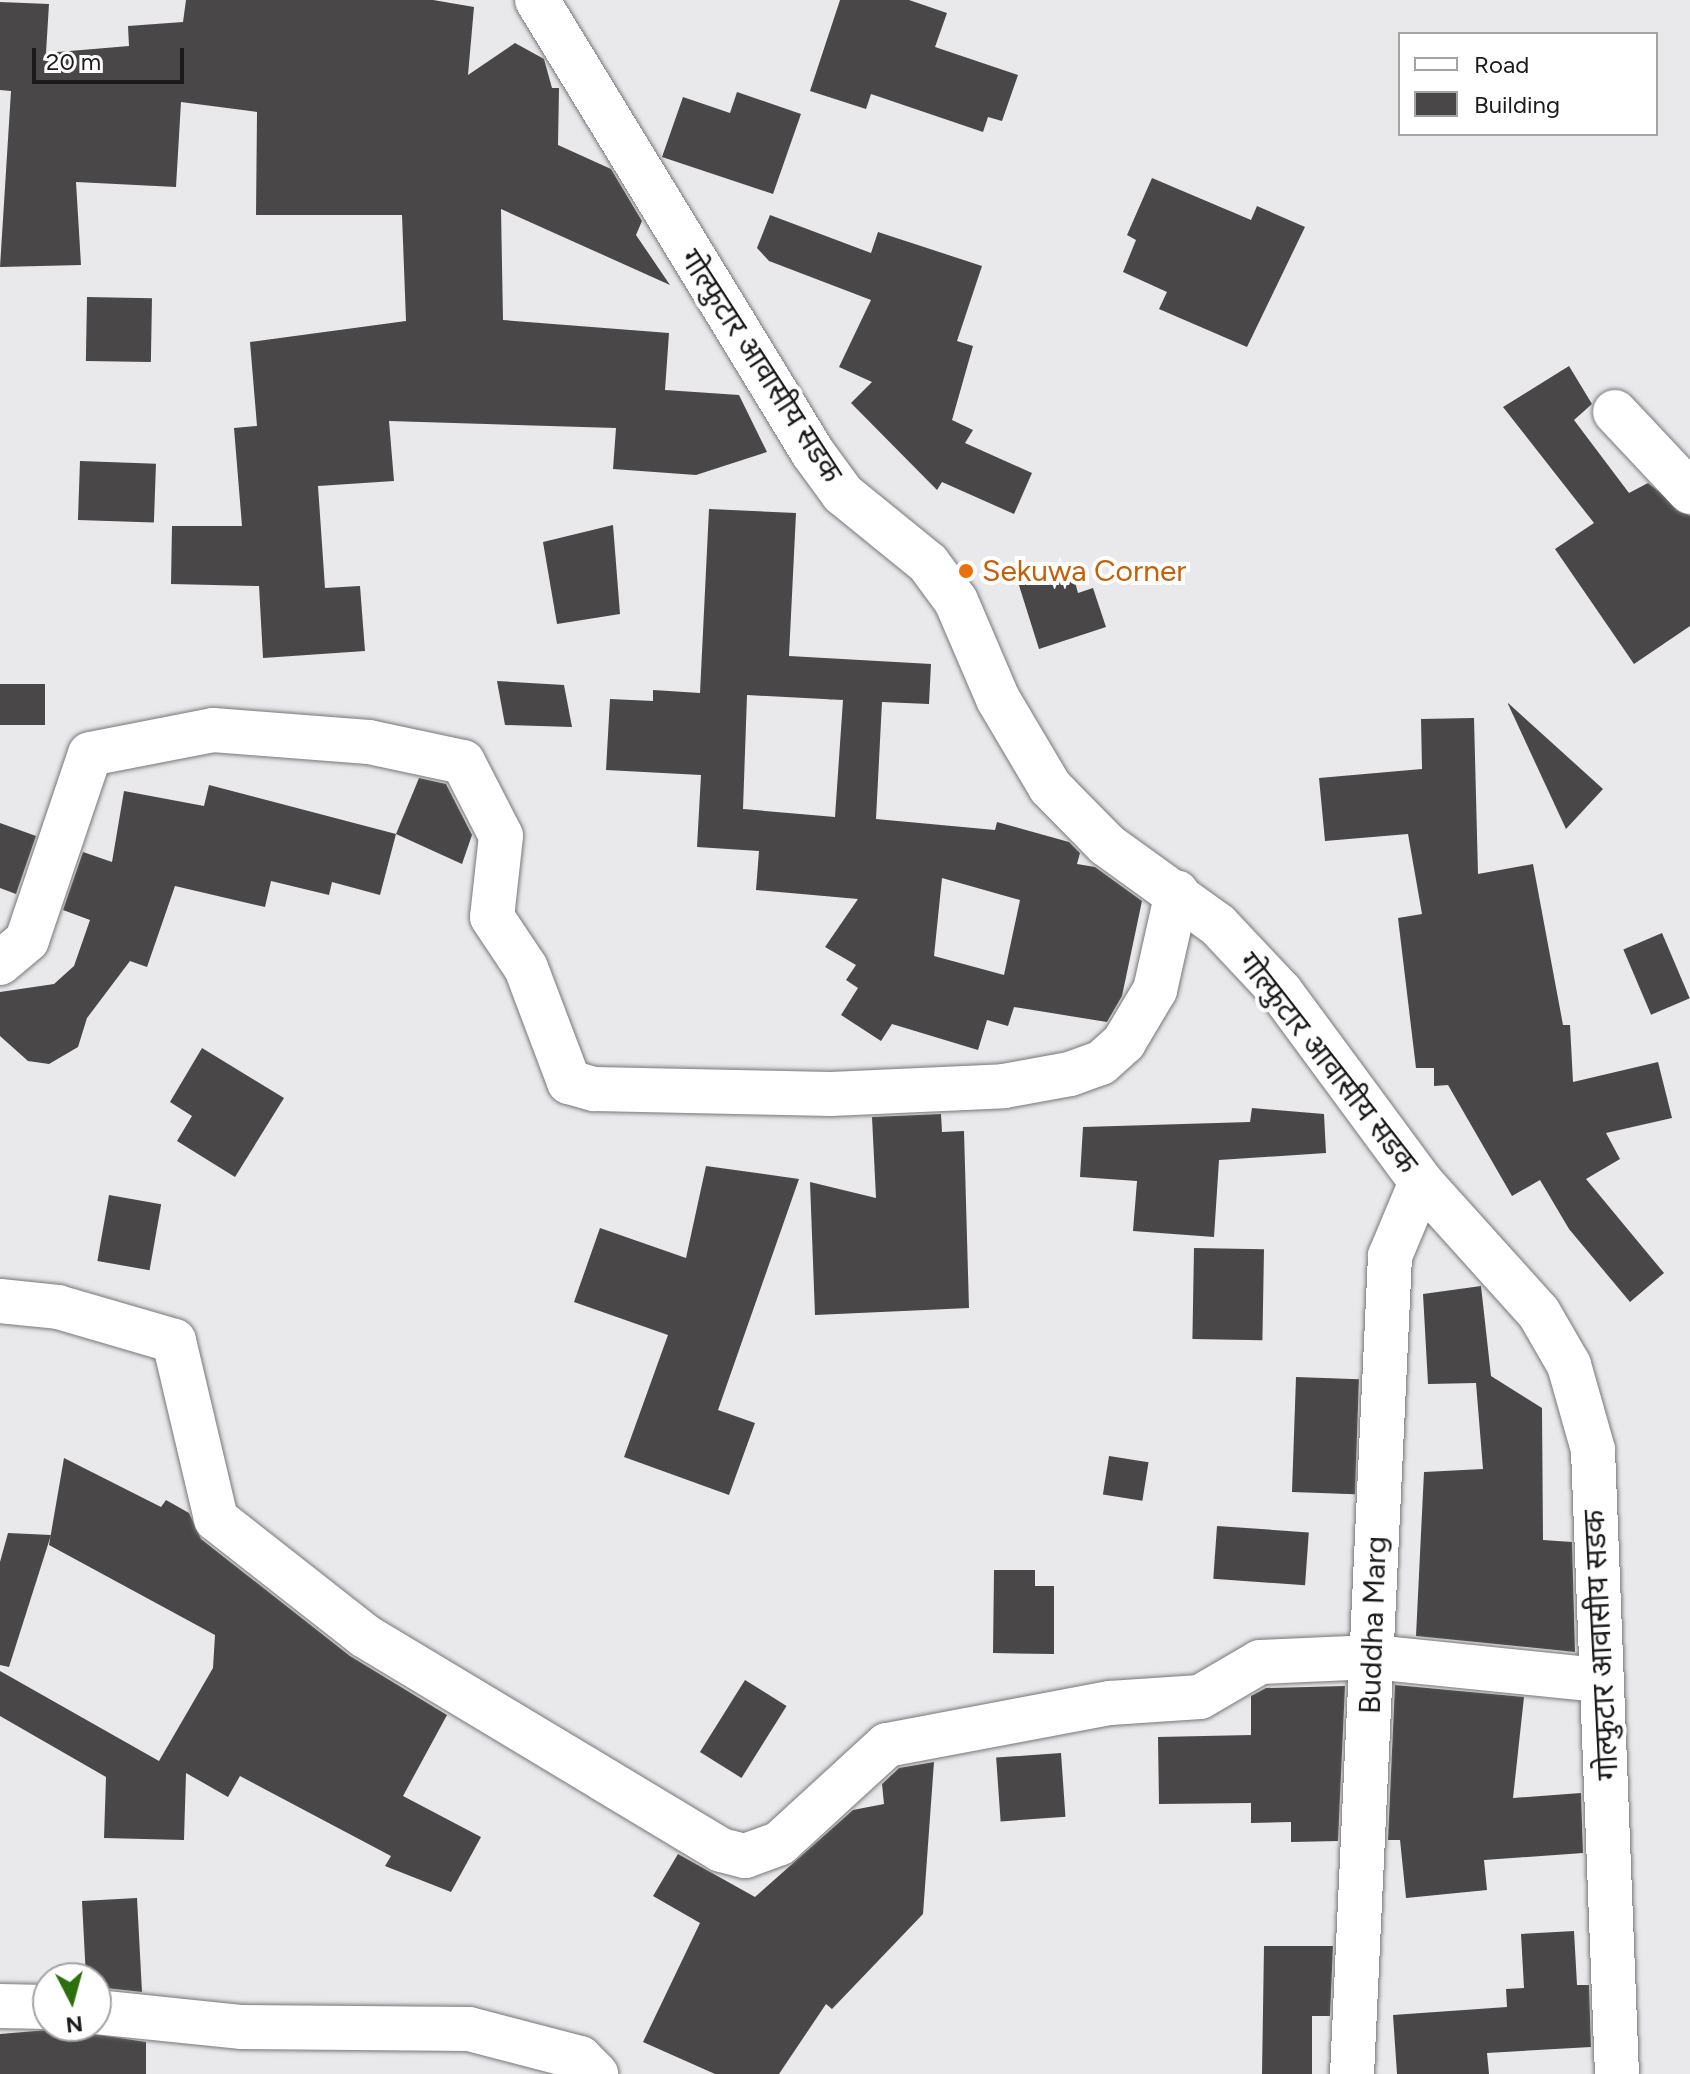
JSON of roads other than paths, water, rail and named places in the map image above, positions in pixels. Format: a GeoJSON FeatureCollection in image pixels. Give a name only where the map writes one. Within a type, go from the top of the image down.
{"type":"FeatureCollection","features":[{"type":"Feature","properties":{"kind":"street","name":"गोल्फुटार आवासीय सडक"},"geometry":{"type":"LineString","coordinates":[[537,0],[813,453],[843,494],[928,563],[956,601],[998,699],[1050,787],[1107,845],[1177,892],[1281,992],[1421,1182],[1539,1313],[1584,1402],[1593,1450],[1617,2074]]}},
{"type":"Feature","properties":{"kind":"street"},"geometry":{"type":"LineString","coordinates":[[1615,412],[1690,492]]}},
{"type":"Feature","properties":{"kind":"street"},"geometry":{"type":"LineString","coordinates":[[0,963],[27,940],[90,754],[213,730],[369,742],[463,762],[501,836],[492,917],[526,968],[569,1082],[594,1089],[831,1094],[1004,1086],[1070,1074],[1101,1063],[1124,1042],[1155,990],[1177,892]]}},
{"type":"Feature","properties":{"kind":"street","name":"Buddha Marg"},"geometry":{"type":"LineString","coordinates":[[1352,2074],[1390,1256],[1421,1182]]}},
{"type":"Feature","properties":{"kind":"street"},"geometry":{"type":"LineString","coordinates":[[0,1301],[58,1307],[174,1341],[216,1519],[365,1636],[721,1850],[745,1856],[780,1843],[887,1745],[1110,1703],[1200,1697],[1260,1662],[1373,1657],[1600,1680]]}},
{"type":"Feature","properties":{"kind":"street"},"geometry":{"type":"LineString","coordinates":[[0,2006],[32,2007]]}},
{"type":"Feature","properties":{"kind":"street"},"geometry":{"type":"LineString","coordinates":[[112,2014],[242,2027],[469,2029],[580,2058],[596,2074]]}},
{"type":"Feature","properties":{"kind":"place","name":"Sekuwa Corner"},"geometry":{"type":"Point","coordinates":[966,571]}}]}
